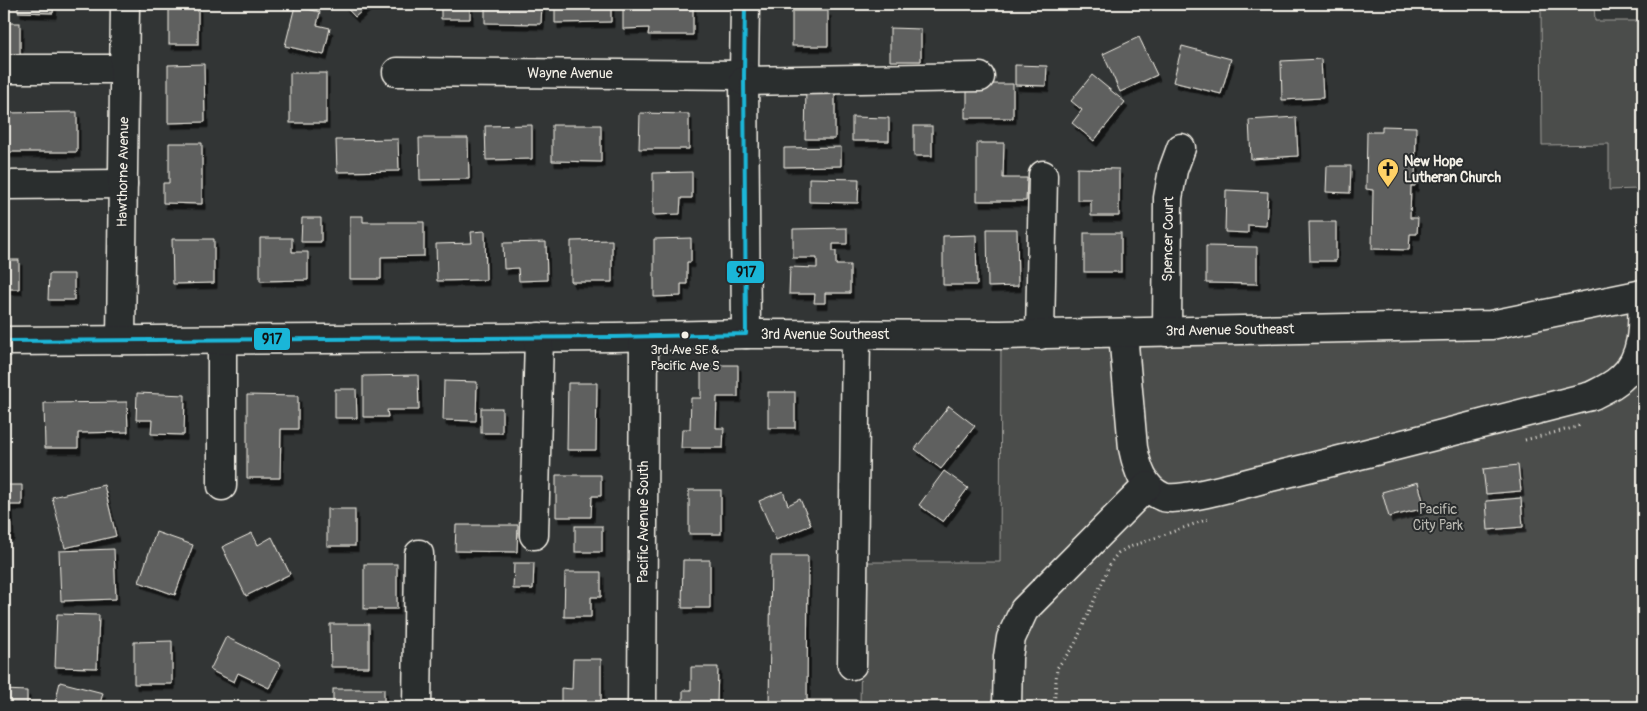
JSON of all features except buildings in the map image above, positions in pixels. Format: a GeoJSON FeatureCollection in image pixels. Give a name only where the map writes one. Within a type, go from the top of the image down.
{"type":"FeatureCollection","features":[{"type":"Feature","properties":{"kind":"street","name":"Hawthorne Avenue"},"geometry":{"type":"LineString","coordinates":[[120,340],[126,4]]}},
{"type":"Feature","properties":{"kind":"street"},"geometry":{"type":"LineString","coordinates":[[745,4],[746,334]]}},
{"type":"Feature","properties":{"kind":"street"},"geometry":{"type":"LineString","coordinates":[[4,69],[124,69]]}},
{"type":"Feature","properties":{"kind":"street","name":"Wayne Avenue"},"geometry":{"type":"LineString","coordinates":[[397,72],[744,78],[980,77]]}},
{"type":"Feature","properties":{"kind":"street","name":"Spencer Court"},"geometry":{"type":"LineString","coordinates":[[1167,332],[1168,198],[1173,170],[1181,148]]}},
{"type":"Feature","properties":{"kind":"street"},"geometry":{"type":"LineString","coordinates":[[1040,335],[1043,175]]}},
{"type":"Feature","properties":{"kind":"street"},"geometry":{"type":"LineString","coordinates":[[4,186],[123,184]]}},
{"type":"Feature","properties":{"kind":"street"},"geometry":{"type":"LineString","coordinates":[[1123,333],[1133,448],[1136,462],[1147,486],[1159,495],[1175,499],[1378,451],[1591,396],[1608,388],[1622,378],[1632,366],[1638,352],[1643,328],[1643,294]]}},
{"type":"Feature","properties":{"kind":"street","name":"3rd Avenue Southeast"},"geometry":{"type":"LineString","coordinates":[[4,341],[644,337],[746,334],[1040,335],[1497,324],[1643,294]]}},
{"type":"Feature","properties":{"kind":"street"},"geometry":{"type":"LineString","coordinates":[[852,665],[856,335]]}},
{"type":"Feature","properties":{"kind":"street"},"geometry":{"type":"LineString","coordinates":[[534,535],[539,337]]}},
{"type":"Feature","properties":{"kind":"street","name":"Pacific Avenue South"},"geometry":{"type":"LineString","coordinates":[[642,707],[644,337]]}},
{"type":"Feature","properties":{"kind":"street"},"geometry":{"type":"LineString","coordinates":[[222,340],[222,486]]}},
{"type":"Feature","properties":{"kind":"street"},"geometry":{"type":"LineString","coordinates":[[1007,707],[1008,657],[1011,638],[1024,610],[1147,486]]}},
{"type":"Feature","properties":{"kind":"street"},"geometry":{"type":"LineString","coordinates":[[416,707],[419,554]]}},
{"type":"Feature","properties":{"kind":"path"},"geometry":{"type":"LineString","coordinates":[[1519,441],[1576,427],[1583,422]]}},
{"type":"Feature","properties":{"kind":"path"},"geometry":{"type":"LineString","coordinates":[[1054,707],[1057,668],[1076,644],[1111,562],[1118,553],[1127,548],[1213,518]]}},
{"type":"Feature","properties":{"kind":"green space"},"geometry":{"type":"Polygon","coordinates":[[[1541,4],[1594,4],[1595,21],[1637,21],[1638,189],[1609,190],[1609,144],[1542,145],[1541,4]]]}},
{"type":"Feature","properties":{"kind":"green space","name":"Pacific City Park"},"geometry":{"type":"Polygon","coordinates":[[[1643,294],[1643,707],[860,707],[862,562],[1000,562],[1001,335],[1497,324],[1643,294]]]}},
{"type":"Feature","properties":{"kind":"transit line","name":"917"},"geometry":{"type":"LineString","coordinates":[[4,341],[615,337],[746,334],[745,4]]}},
{"type":"Feature","properties":{"kind":"place","name":"New Hope Lutheran Church"},"geometry":{"type":"Point","coordinates":[1388,188]}},
{"type":"Feature","properties":{"kind":"place","name":"3rd Ave SE & Pacific Ave S"},"geometry":{"type":"Point","coordinates":[685,335]}}]}
